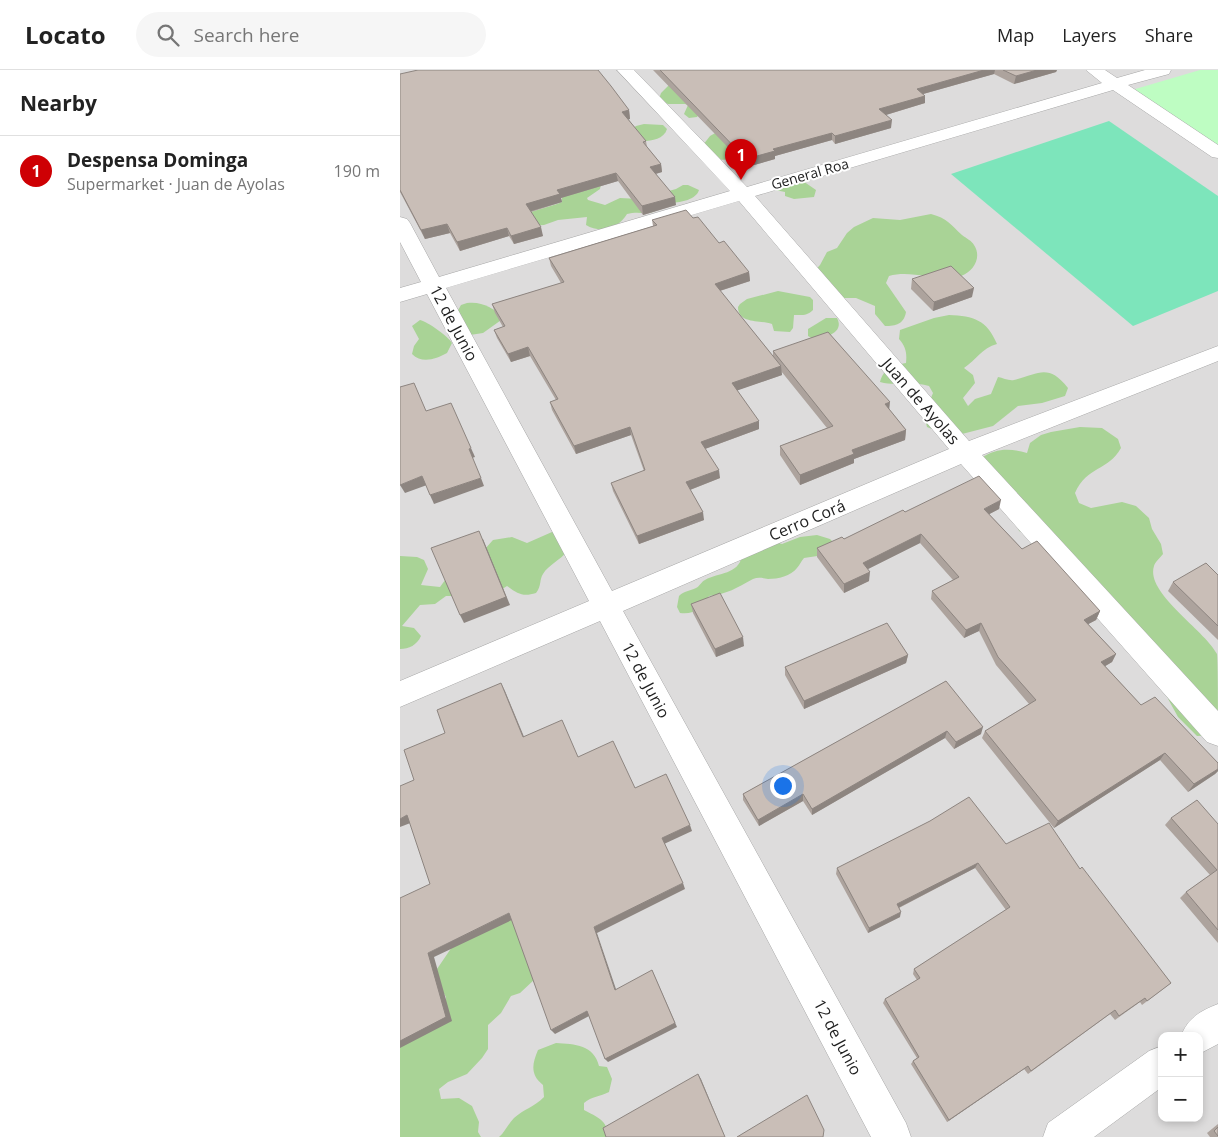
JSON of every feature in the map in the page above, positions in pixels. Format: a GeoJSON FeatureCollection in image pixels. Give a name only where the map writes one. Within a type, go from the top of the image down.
{"type":"FeatureCollection","features":[{"type":"Feature","properties":{"kind":"street","name":"Juan de Ayolas"},"geometry":{"type":"LineString","coordinates":[[625,70],[743,194],[965,452],[1218,732]]}},
{"type":"Feature","properties":{"kind":"street"},"geometry":{"type":"LineString","coordinates":[[1094,70],[1218,152]]}},
{"type":"Feature","properties":{"kind":"street","name":"General Roa"},"geometry":{"type":"LineString","coordinates":[[400,295],[1163,70]]}},
{"type":"Feature","properties":{"kind":"street","name":"12 de Junio"},"geometry":{"type":"LineString","coordinates":[[400,223],[892,1137]]}},
{"type":"Feature","properties":{"kind":"street","name":"Cerro Corá"},"geometry":{"type":"LineString","coordinates":[[400,694],[965,452],[1218,353]]}},
{"type":"Feature","properties":{"kind":"street"},"geometry":{"type":"LineString","coordinates":[[1203,1033],[1218,1022]]}},
{"type":"Feature","properties":{"kind":"street"},"geometry":{"type":"LineString","coordinates":[[1062,1137],[1158,1067]]}},
{"type":"Feature","properties":{"kind":"shaded area"},"geometry":{"type":"Polygon","coordinates":[[[400,70],[1218,70],[1218,1137],[400,1137],[400,70]]]}},
{"type":"Feature","properties":{"kind":"green space"},"geometry":{"type":"Polygon","coordinates":[[[1200,70],[1218,70],[1218,146],[1132,90],[1200,70]]]}},
{"type":"Feature","properties":{"kind":"green space"},"geometry":{"type":"Polygon","coordinates":[[[670,84],[699,114],[697,117],[689,118],[684,114],[688,105],[668,104],[659,99],[661,93],[670,84]]]}},
{"type":"Feature","properties":{"kind":"green space"},"geometry":{"type":"Polygon","coordinates":[[[1109,121],[1218,196],[1218,291],[1133,326],[951,174],[1109,121]]]}},
{"type":"Feature","properties":{"kind":"green space"},"geometry":{"type":"Polygon","coordinates":[[[644,124],[663,125],[667,129],[663,135],[654,140],[643,141],[631,130],[636,126],[644,124]]]}},
{"type":"Feature","properties":{"kind":"green space"},"geometry":{"type":"Polygon","coordinates":[[[717,132],[739,159],[718,160],[703,145],[710,136],[717,132]]]}},
{"type":"Feature","properties":{"kind":"green space"},"geometry":{"type":"Polygon","coordinates":[[[800,179],[816,190],[814,197],[794,199],[785,196],[785,192],[775,190],[800,179]]]}},
{"type":"Feature","properties":{"kind":"green space"},"geometry":{"type":"Polygon","coordinates":[[[601,184],[600,189],[587,198],[588,200],[605,205],[620,198],[639,199],[676,189],[683,185],[699,190],[692,198],[669,204],[654,212],[627,214],[619,223],[603,229],[592,228],[586,225],[587,217],[529,226],[521,215],[557,204],[562,202],[562,197],[601,184]]]}},
{"type":"Feature","properties":{"kind":"green space"},"geometry":{"type":"Polygon","coordinates":[[[931,214],[945,220],[972,242],[976,250],[977,259],[970,271],[953,278],[936,278],[908,274],[889,276],[886,283],[906,312],[901,322],[893,326],[885,326],[875,314],[875,306],[856,298],[842,298],[809,277],[820,265],[827,252],[837,248],[847,233],[854,227],[873,218],[900,220],[931,214]]]}},
{"type":"Feature","properties":{"kind":"green space"},"geometry":{"type":"Polygon","coordinates":[[[778,291],[810,297],[813,300],[813,310],[811,312],[804,315],[794,315],[793,328],[790,332],[774,331],[772,324],[746,319],[739,312],[738,307],[747,299],[778,291]]]}},
{"type":"Feature","properties":{"kind":"green space"},"geometry":{"type":"Polygon","coordinates":[[[478,303],[487,306],[504,318],[483,333],[470,335],[457,312],[461,305],[478,303]]]}},
{"type":"Feature","properties":{"kind":"green space"},"geometry":{"type":"Polygon","coordinates":[[[949,315],[973,318],[979,321],[989,329],[997,344],[983,351],[964,368],[973,375],[975,383],[963,398],[968,406],[975,399],[991,394],[998,377],[1012,380],[1043,372],[1055,375],[1061,380],[1068,388],[1065,396],[1042,403],[1018,406],[993,426],[962,434],[939,432],[927,427],[924,415],[933,393],[929,386],[880,382],[889,368],[906,363],[906,350],[899,339],[900,330],[934,318],[949,315]]]}},
{"type":"Feature","properties":{"kind":"green space"},"geometry":{"type":"Polygon","coordinates":[[[826,318],[837,318],[838,327],[833,334],[815,340],[808,336],[808,329],[826,318]]]}},
{"type":"Feature","properties":{"kind":"green space"},"geometry":{"type":"Polygon","coordinates":[[[420,320],[433,326],[450,340],[452,343],[447,353],[434,359],[425,360],[412,354],[414,346],[419,339],[412,326],[420,320]]]}},
{"type":"Feature","properties":{"kind":"green space"},"geometry":{"type":"Polygon","coordinates":[[[1080,427],[1102,428],[1118,439],[1121,448],[1110,461],[1091,473],[1080,484],[1075,493],[1079,503],[1091,508],[1122,502],[1136,506],[1149,518],[1152,529],[1161,544],[1163,554],[1154,566],[1154,577],[1158,588],[1167,600],[1211,645],[1217,654],[1218,735],[1197,736],[1178,717],[1155,675],[1045,544],[1019,531],[1007,498],[981,458],[992,452],[1003,450],[1027,453],[1030,443],[1041,435],[1080,427]]]}},
{"type":"Feature","properties":{"kind":"green space"},"geometry":{"type":"Polygon","coordinates":[[[558,531],[567,551],[545,571],[536,593],[521,594],[507,586],[496,593],[475,596],[446,596],[435,604],[420,605],[402,626],[414,628],[421,636],[412,646],[400,649],[400,556],[417,557],[424,560],[428,569],[421,585],[440,587],[448,576],[484,550],[493,540],[512,537],[527,543],[558,531]]]}},
{"type":"Feature","properties":{"kind":"green space"},"geometry":{"type":"Polygon","coordinates":[[[817,535],[830,539],[834,543],[824,555],[804,558],[798,567],[788,575],[768,579],[753,579],[727,592],[709,596],[704,604],[694,612],[680,613],[677,607],[679,596],[694,589],[710,577],[732,570],[740,562],[742,556],[776,542],[782,544],[800,537],[817,535]]]}},
{"type":"Feature","properties":{"kind":"green space"},"geometry":{"type":"Polygon","coordinates":[[[510,913],[535,979],[520,993],[511,996],[501,1013],[488,1025],[488,1049],[482,1058],[467,1074],[448,1082],[439,1089],[441,1099],[459,1098],[472,1106],[479,1122],[478,1132],[481,1137],[400,1137],[400,1040],[444,1009],[446,997],[442,990],[437,969],[454,944],[510,913]]]}},
{"type":"Feature","properties":{"kind":"green space"},"geometry":{"type":"Polygon","coordinates":[[[556,1043],[583,1047],[593,1054],[599,1066],[607,1067],[612,1079],[609,1092],[584,1103],[584,1110],[604,1123],[608,1131],[608,1137],[499,1137],[514,1118],[544,1097],[543,1085],[534,1073],[534,1060],[538,1050],[556,1043]]]}},
{"type":"Feature","properties":{"kind":"building"},"geometry":{"type":"Polygon","coordinates":[[[418,70],[598,70],[629,110],[622,112],[646,141],[643,142],[661,164],[650,167],[675,197],[642,206],[616,173],[557,190],[560,194],[526,204],[541,227],[511,236],[507,228],[457,242],[447,224],[421,230],[400,190],[400,74],[418,70]]]}},
{"type":"Feature","properties":{"kind":"building"},"geometry":{"type":"Polygon","coordinates":[[[660,70],[984,70],[917,89],[925,96],[879,109],[892,120],[835,136],[832,133],[773,149],[775,151],[746,159],[660,70]]]}},
{"type":"Feature","properties":{"kind":"building"},"geometry":{"type":"Polygon","coordinates":[[[1003,70],[1037,70],[1016,76],[1003,70]]]}},
{"type":"Feature","properties":{"kind":"building"},"geometry":{"type":"Polygon","coordinates":[[[686,210],[693,218],[698,217],[719,243],[724,241],[749,272],[715,284],[781,366],[732,383],[759,421],[701,442],[719,470],[686,482],[703,512],[637,536],[611,483],[645,470],[630,427],[574,446],[550,402],[558,399],[528,347],[508,354],[494,330],[505,326],[492,304],[564,282],[549,258],[657,225],[652,220],[686,210]]]}},
{"type":"Feature","properties":{"kind":"building"},"geometry":{"type":"Polygon","coordinates":[[[951,266],[974,288],[934,302],[912,279],[951,266]]]}},
{"type":"Feature","properties":{"kind":"building"},"geometry":{"type":"Polygon","coordinates":[[[828,332],[890,402],[885,404],[906,430],[852,450],[854,454],[800,475],[780,446],[833,426],[773,351],[828,332]]]}},
{"type":"Feature","properties":{"kind":"building"},"geometry":{"type":"Polygon","coordinates":[[[414,383],[426,411],[451,403],[471,448],[469,449],[481,478],[430,495],[422,476],[400,485],[400,387],[414,383]]]}},
{"type":"Feature","properties":{"kind":"building"},"geometry":{"type":"Polygon","coordinates":[[[979,476],[1001,500],[984,509],[1022,549],[1037,541],[1100,611],[1084,620],[1116,654],[1101,662],[1141,705],[1155,697],[1218,763],[1218,769],[1194,784],[1165,753],[1058,821],[985,731],[1036,700],[998,657],[981,623],[966,630],[932,591],[959,577],[921,534],[863,563],[870,572],[844,584],[817,548],[842,537],[844,539],[903,510],[905,512],[979,476]]]}},
{"type":"Feature","properties":{"kind":"building"},"geometry":{"type":"Polygon","coordinates":[[[479,531],[506,597],[460,615],[431,548],[479,531]]]}},
{"type":"Feature","properties":{"kind":"building"},"geometry":{"type":"Polygon","coordinates":[[[1206,563],[1218,575],[1218,626],[1173,582],[1206,563]]]}},
{"type":"Feature","properties":{"kind":"building"},"geometry":{"type":"Polygon","coordinates":[[[720,593],[743,637],[715,649],[691,604],[720,593]]]}},
{"type":"Feature","properties":{"kind":"building"},"geometry":{"type":"Polygon","coordinates":[[[887,623],[908,655],[804,701],[785,667],[887,623]]]}},
{"type":"Feature","properties":{"kind":"building"},"geometry":{"type":"Polygon","coordinates":[[[946,681],[983,727],[956,742],[947,731],[812,809],[803,794],[758,820],[743,794],[946,681]]]}},
{"type":"Feature","properties":{"kind":"building"},"geometry":{"type":"Polygon","coordinates":[[[501,683],[523,737],[562,720],[578,757],[613,741],[635,788],[666,774],[690,825],[662,838],[683,883],[594,927],[615,990],[652,970],[675,1023],[605,1059],[587,1011],[551,1030],[509,913],[428,953],[446,1017],[400,1041],[400,898],[430,884],[407,815],[400,819],[400,786],[414,780],[404,750],[445,733],[437,710],[501,683]]]}},
{"type":"Feature","properties":{"kind":"building"},"geometry":{"type":"Polygon","coordinates":[[[969,797],[1006,844],[1049,823],[1080,869],[1082,867],[1171,983],[1147,1001],[1145,998],[1119,1016],[1115,1010],[1031,1071],[1028,1066],[949,1120],[913,1061],[919,1057],[885,999],[920,978],[914,969],[1010,907],[978,863],[897,904],[901,912],[869,928],[837,868],[930,821],[969,797]]]}},
{"type":"Feature","properties":{"kind":"building"},"geometry":{"type":"Polygon","coordinates":[[[1197,800],[1218,824],[1218,930],[1186,892],[1217,870],[1171,818],[1197,800]]]}},
{"type":"Feature","properties":{"kind":"building"},"geometry":{"type":"Polygon","coordinates":[[[698,1074],[725,1137],[606,1137],[603,1128],[698,1074]]]}},
{"type":"Feature","properties":{"kind":"building"},"geometry":{"type":"Polygon","coordinates":[[[807,1095],[824,1130],[823,1137],[737,1137],[807,1095]]]}},
{"type":"Feature","properties":{"kind":"building"},"geometry":{"type":"Polygon","coordinates":[[[1218,1127],[1218,1136],[1214,1131],[1218,1127]]]}},
{"type":"Feature","properties":{"kind":"place","name":"Despensa Dominga"},"geometry":{"type":"Point","coordinates":[741,180]}}]}
